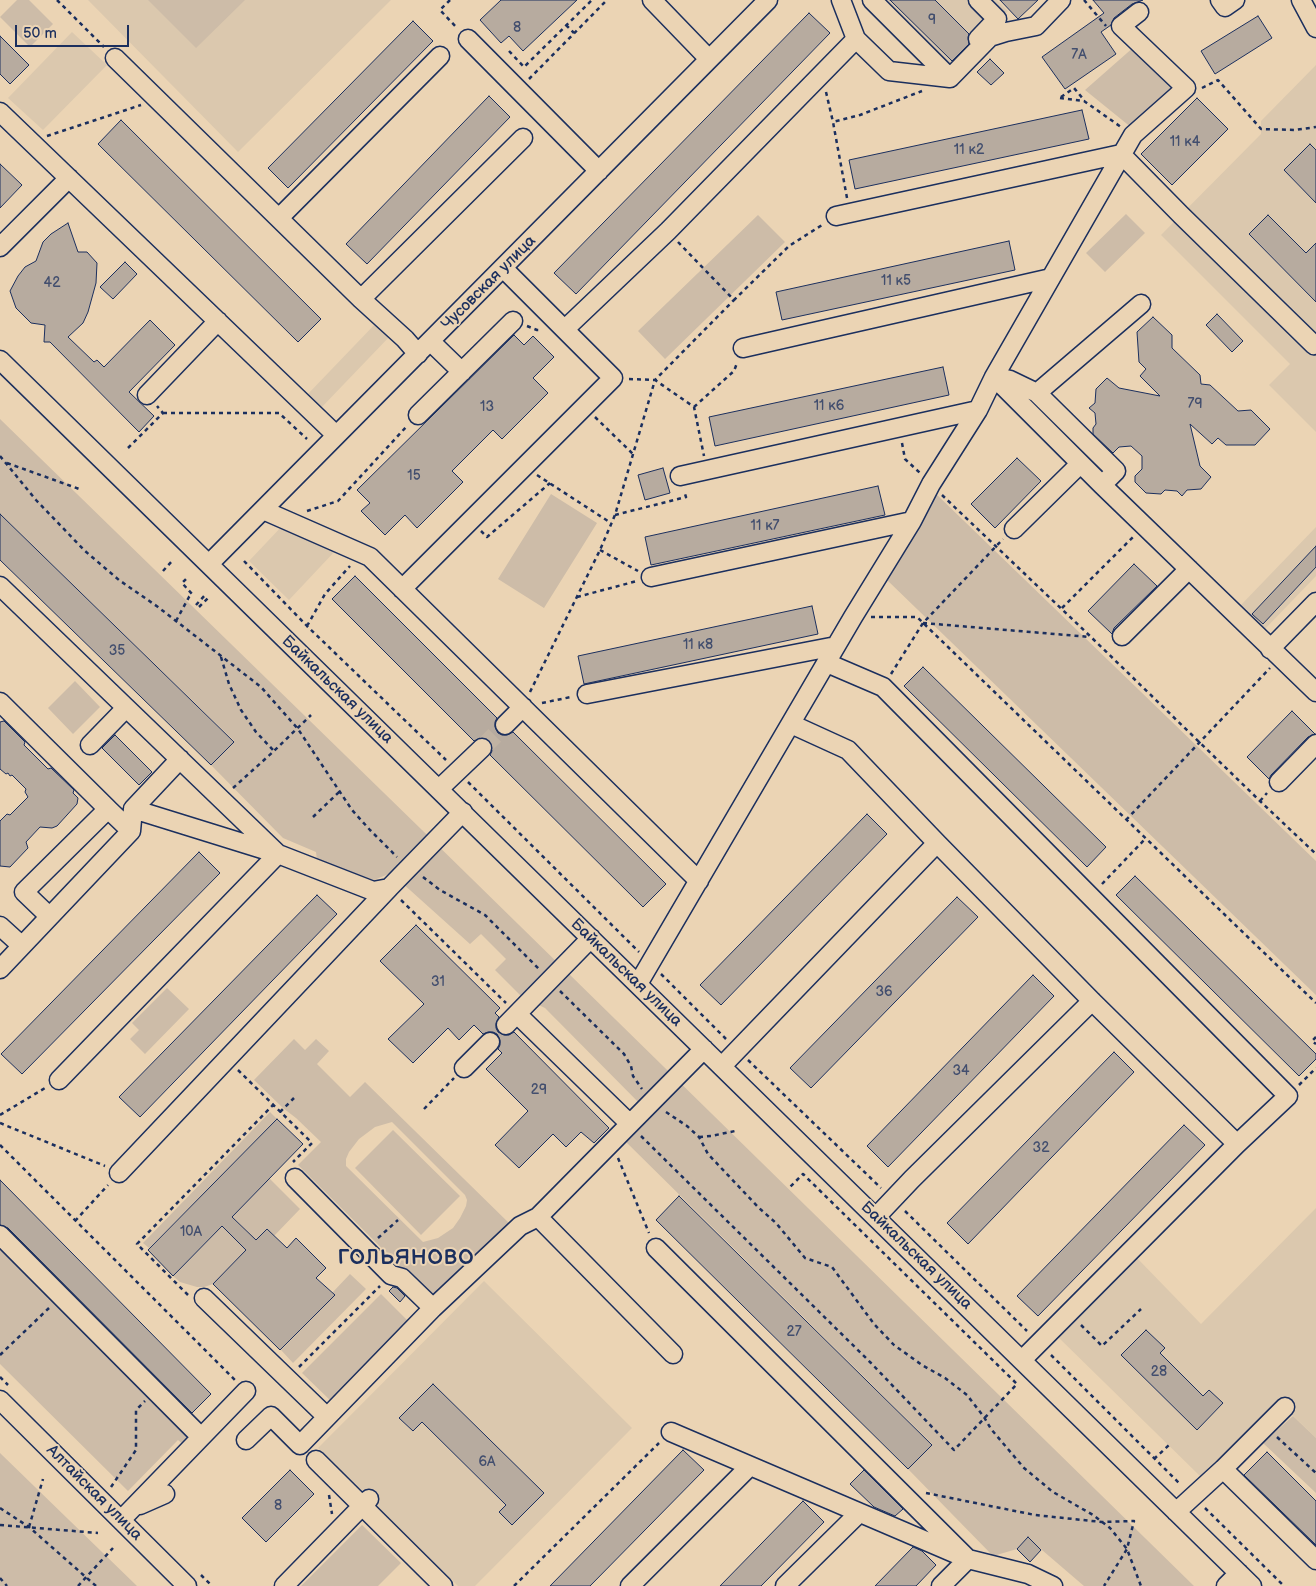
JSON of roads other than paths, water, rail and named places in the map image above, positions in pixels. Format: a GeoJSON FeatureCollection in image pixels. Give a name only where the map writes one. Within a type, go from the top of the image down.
{"type":"FeatureCollection","features":[{"type":"Feature","properties":{"kind":"street"},"geometry":{"type":"LineString","coordinates":[[652,0],[709,59]]}},
{"type":"Feature","properties":{"kind":"street","name":"Чусовская улица"},"geometry":{"type":"LineString","coordinates":[[209,564],[768,0]]}},
{"type":"Feature","properties":{"kind":"street"},"geometry":{"type":"LineString","coordinates":[[841,0],[856,39],[888,71],[947,75],[990,37],[1036,26],[1061,0]]}},
{"type":"Feature","properties":{"kind":"street"},"geometry":{"type":"LineString","coordinates":[[872,0],[947,75]]}},
{"type":"Feature","properties":{"kind":"street"},"geometry":{"type":"LineString","coordinates":[[947,75],[997,19],[978,0]]}},
{"type":"Feature","properties":{"kind":"street"},"geometry":{"type":"LineString","coordinates":[[1220,0],[1224,7],[1235,0]]}},
{"type":"Feature","properties":{"kind":"street"},"geometry":{"type":"LineString","coordinates":[[1301,0],[1316,28]]}},
{"type":"Feature","properties":{"kind":"street"},"geometry":{"type":"LineString","coordinates":[[638,984],[836,646],[912,521],[931,484],[978,410],[994,377],[1121,154],[1133,135],[1186,88],[1121,26],[1139,12]]}},
{"type":"Feature","properties":{"kind":"street"},"geometry":{"type":"LineString","coordinates":[[468,39],[599,171]]}},
{"type":"Feature","properties":{"kind":"street"},"geometry":{"type":"LineString","coordinates":[[565,329],[668,231],[856,39]]}},
{"type":"Feature","properties":{"kind":"street"},"geometry":{"type":"LineString","coordinates":[[279,218],[440,56]]}},
{"type":"Feature","properties":{"kind":"street"},"geometry":{"type":"LineString","coordinates":[[115,58],[362,299],[387,326],[462,372]]}},
{"type":"Feature","properties":{"kind":"street"},"geometry":{"type":"LineString","coordinates":[[0,112],[21,121],[31,142],[336,435]]}},
{"type":"Feature","properties":{"kind":"street"},"geometry":{"type":"LineString","coordinates":[[362,299],[523,138]]}},
{"type":"Feature","properties":{"kind":"street"},"geometry":{"type":"LineString","coordinates":[[843,214],[1121,154]]}},
{"type":"Feature","properties":{"kind":"street"},"geometry":{"type":"LineString","coordinates":[[1121,154],[1314,345],[1316,344]]}},
{"type":"Feature","properties":{"kind":"street"},"geometry":{"type":"LineString","coordinates":[[2,240],[69,178]]}},
{"type":"Feature","properties":{"kind":"street"},"geometry":{"type":"LineString","coordinates":[[402,588],[613,378],[503,268]]}},
{"type":"Feature","properties":{"kind":"street"},"geometry":{"type":"LineString","coordinates":[[743,348],[1051,278]]}},
{"type":"Feature","properties":{"kind":"street"},"geometry":{"type":"LineString","coordinates":[[1037,393],[1141,304]]}},
{"type":"Feature","properties":{"kind":"street"},"geometry":{"type":"LineString","coordinates":[[147,395],[218,321]]}},
{"type":"Feature","properties":{"kind":"street"},"geometry":{"type":"LineString","coordinates":[[418,415],[513,321]]}},
{"type":"Feature","properties":{"kind":"street","name":"Байкальская улица"},"geometry":{"type":"LineString","coordinates":[[0,360],[1252,1586]]}},
{"type":"Feature","properties":{"kind":"street"},"geometry":{"type":"LineString","coordinates":[[994,377],[1010,380],[1037,393],[1116,471],[1102,485]]}},
{"type":"Feature","properties":{"kind":"street"},"geometry":{"type":"LineString","coordinates":[[994,377],[1080,464],[1316,692]]}},
{"type":"Feature","properties":{"kind":"street"},"geometry":{"type":"LineString","coordinates":[[680,476],[978,410]]}},
{"type":"Feature","properties":{"kind":"street"},"geometry":{"type":"LineString","coordinates":[[1014,529],[1080,464]]}},
{"type":"Feature","properties":{"kind":"street"},"geometry":{"type":"LineString","coordinates":[[263,510],[310,534],[370,557],[699,881]]}},
{"type":"Feature","properties":{"kind":"street"},"geometry":{"type":"LineString","coordinates":[[651,577],[912,521]]}},
{"type":"Feature","properties":{"kind":"street"},"geometry":{"type":"LineString","coordinates":[[1122,636],[1189,570]]}},
{"type":"Feature","properties":{"kind":"street"},"geometry":{"type":"LineString","coordinates":[[0,586],[278,854]]}},
{"type":"Feature","properties":{"kind":"street"},"geometry":{"type":"LineString","coordinates":[[1270,649],[1316,602]]}},
{"type":"Feature","properties":{"kind":"street"},"geometry":{"type":"LineString","coordinates":[[587,694],[836,646]]}},
{"type":"Feature","properties":{"kind":"street"},"geometry":{"type":"LineString","coordinates":[[827,663],[883,687],[1288,1096],[1237,1144],[1022,1360]]}},
{"type":"Feature","properties":{"kind":"street"},"geometry":{"type":"LineString","coordinates":[[0,702],[131,831]]}},
{"type":"Feature","properties":{"kind":"street"},"geometry":{"type":"LineString","coordinates":[[505,725],[523,707]]}},
{"type":"Feature","properties":{"kind":"street"},"geometry":{"type":"LineString","coordinates":[[90,745],[126,708]]}},
{"type":"Feature","properties":{"kind":"street"},"geometry":{"type":"LineString","coordinates":[[791,724],[848,750],[1092,1001],[1237,1144]]}},
{"type":"Feature","properties":{"kind":"street"},"geometry":{"type":"LineString","coordinates":[[1279,782],[1316,744]]}},
{"type":"Feature","properties":{"kind":"street"},"geometry":{"type":"LineString","coordinates":[[439,789],[482,748]]}},
{"type":"Feature","properties":{"kind":"street"},"geometry":{"type":"LineString","coordinates":[[0,969],[131,831],[133,809],[180,759]]}},
{"type":"Feature","properties":{"kind":"street"},"geometry":{"type":"LineString","coordinates":[[49,916],[24,892],[108,808]]}},
{"type":"Feature","properties":{"kind":"street"},"geometry":{"type":"LineString","coordinates":[[133,809],[278,854],[373,891],[389,888]]}},
{"type":"Feature","properties":{"kind":"street"},"geometry":{"type":"LineString","coordinates":[[120,1173],[226,1059],[463,812]]}},
{"type":"Feature","properties":{"kind":"street"},"geometry":{"type":"LineString","coordinates":[[722,1066],[937,843]]}},
{"type":"Feature","properties":{"kind":"street"},"geometry":{"type":"LineString","coordinates":[[60,1080],[278,854]]}},
{"type":"Feature","properties":{"kind":"street"},"geometry":{"type":"LineString","coordinates":[[0,926],[22,946]]}},
{"type":"Feature","properties":{"kind":"street"},"geometry":{"type":"LineString","coordinates":[[591,938],[512,1020],[630,1124]]}},
{"type":"Feature","properties":{"kind":"street"},"geometry":{"type":"LineString","coordinates":[[876,1218],[1092,1001]]}},
{"type":"Feature","properties":{"kind":"street"},"geometry":{"type":"LineString","coordinates":[[464,1068],[490,1042]]}},
{"type":"Feature","properties":{"kind":"street"},"geometry":{"type":"LineString","coordinates":[[246,1440],[271,1416],[300,1445],[433,1308],[520,1226],[538,1217],[704,1049]]}},
{"type":"Feature","properties":{"kind":"street"},"geometry":{"type":"LineString","coordinates":[[295,1178],[391,1275],[402,1278],[433,1308]]}},
{"type":"Feature","properties":{"kind":"street"},"geometry":{"type":"LineString","coordinates":[[538,1217],[673,1354]]}},
{"type":"Feature","properties":{"kind":"street"},"geometry":{"type":"LineString","coordinates":[[0,1235],[200,1437]]}},
{"type":"Feature","properties":{"kind":"street"},"geometry":{"type":"LineString","coordinates":[[656,1248],[968,1559]]}},
{"type":"Feature","properties":{"kind":"street"},"geometry":{"type":"LineString","coordinates":[[204,1298],[327,1417]]}},
{"type":"Feature","properties":{"kind":"street"},"geometry":{"type":"LineString","coordinates":[[127,1514],[246,1390]]}},
{"type":"Feature","properties":{"kind":"street","name":"Алтайская улица"},"geometry":{"type":"LineString","coordinates":[[0,1400],[127,1514],[187,1586]]}},
{"type":"Feature","properties":{"kind":"street"},"geometry":{"type":"LineString","coordinates":[[1176,1512],[1224,1469],[1285,1407]]}},
{"type":"Feature","properties":{"kind":"street"},"geometry":{"type":"LineString","coordinates":[[670,1432],[968,1559],[1028,1574],[1053,1586]]}},
{"type":"Feature","properties":{"kind":"street"},"geometry":{"type":"LineString","coordinates":[[320,1465],[366,1502],[443,1586]]}},
{"type":"Feature","properties":{"kind":"street"},"geometry":{"type":"LineString","coordinates":[[630,1586],[750,1466]]}},
{"type":"Feature","properties":{"kind":"street"},"geometry":{"type":"LineString","coordinates":[[1224,1469],[1316,1560]]}},
{"type":"Feature","properties":{"kind":"street"},"geometry":{"type":"LineString","coordinates":[[127,1514],[165,1494]]}},
{"type":"Feature","properties":{"kind":"street"},"geometry":{"type":"LineString","coordinates":[[284,1586],[366,1502]]}},
{"type":"Feature","properties":{"kind":"street"},"geometry":{"type":"LineString","coordinates":[[785,1586],[859,1513]]}},
{"type":"Feature","properties":{"kind":"street"},"geometry":{"type":"LineString","coordinates":[[941,1586],[968,1559]]}},
{"type":"Feature","properties":{"kind":"street"},"geometry":{"type":"LineString","coordinates":[[1226,1586],[1239,1573]]}},
{"type":"Feature","properties":{"kind":"tunnel"},"geometry":{"type":"LineString","coordinates":[[482,748],[505,725]]}},
{"type":"Feature","properties":{"kind":"district","name":"ГОЛЬЯНОВО"},"geometry":{"type":"Point","coordinates":[406,1259]}}]}
